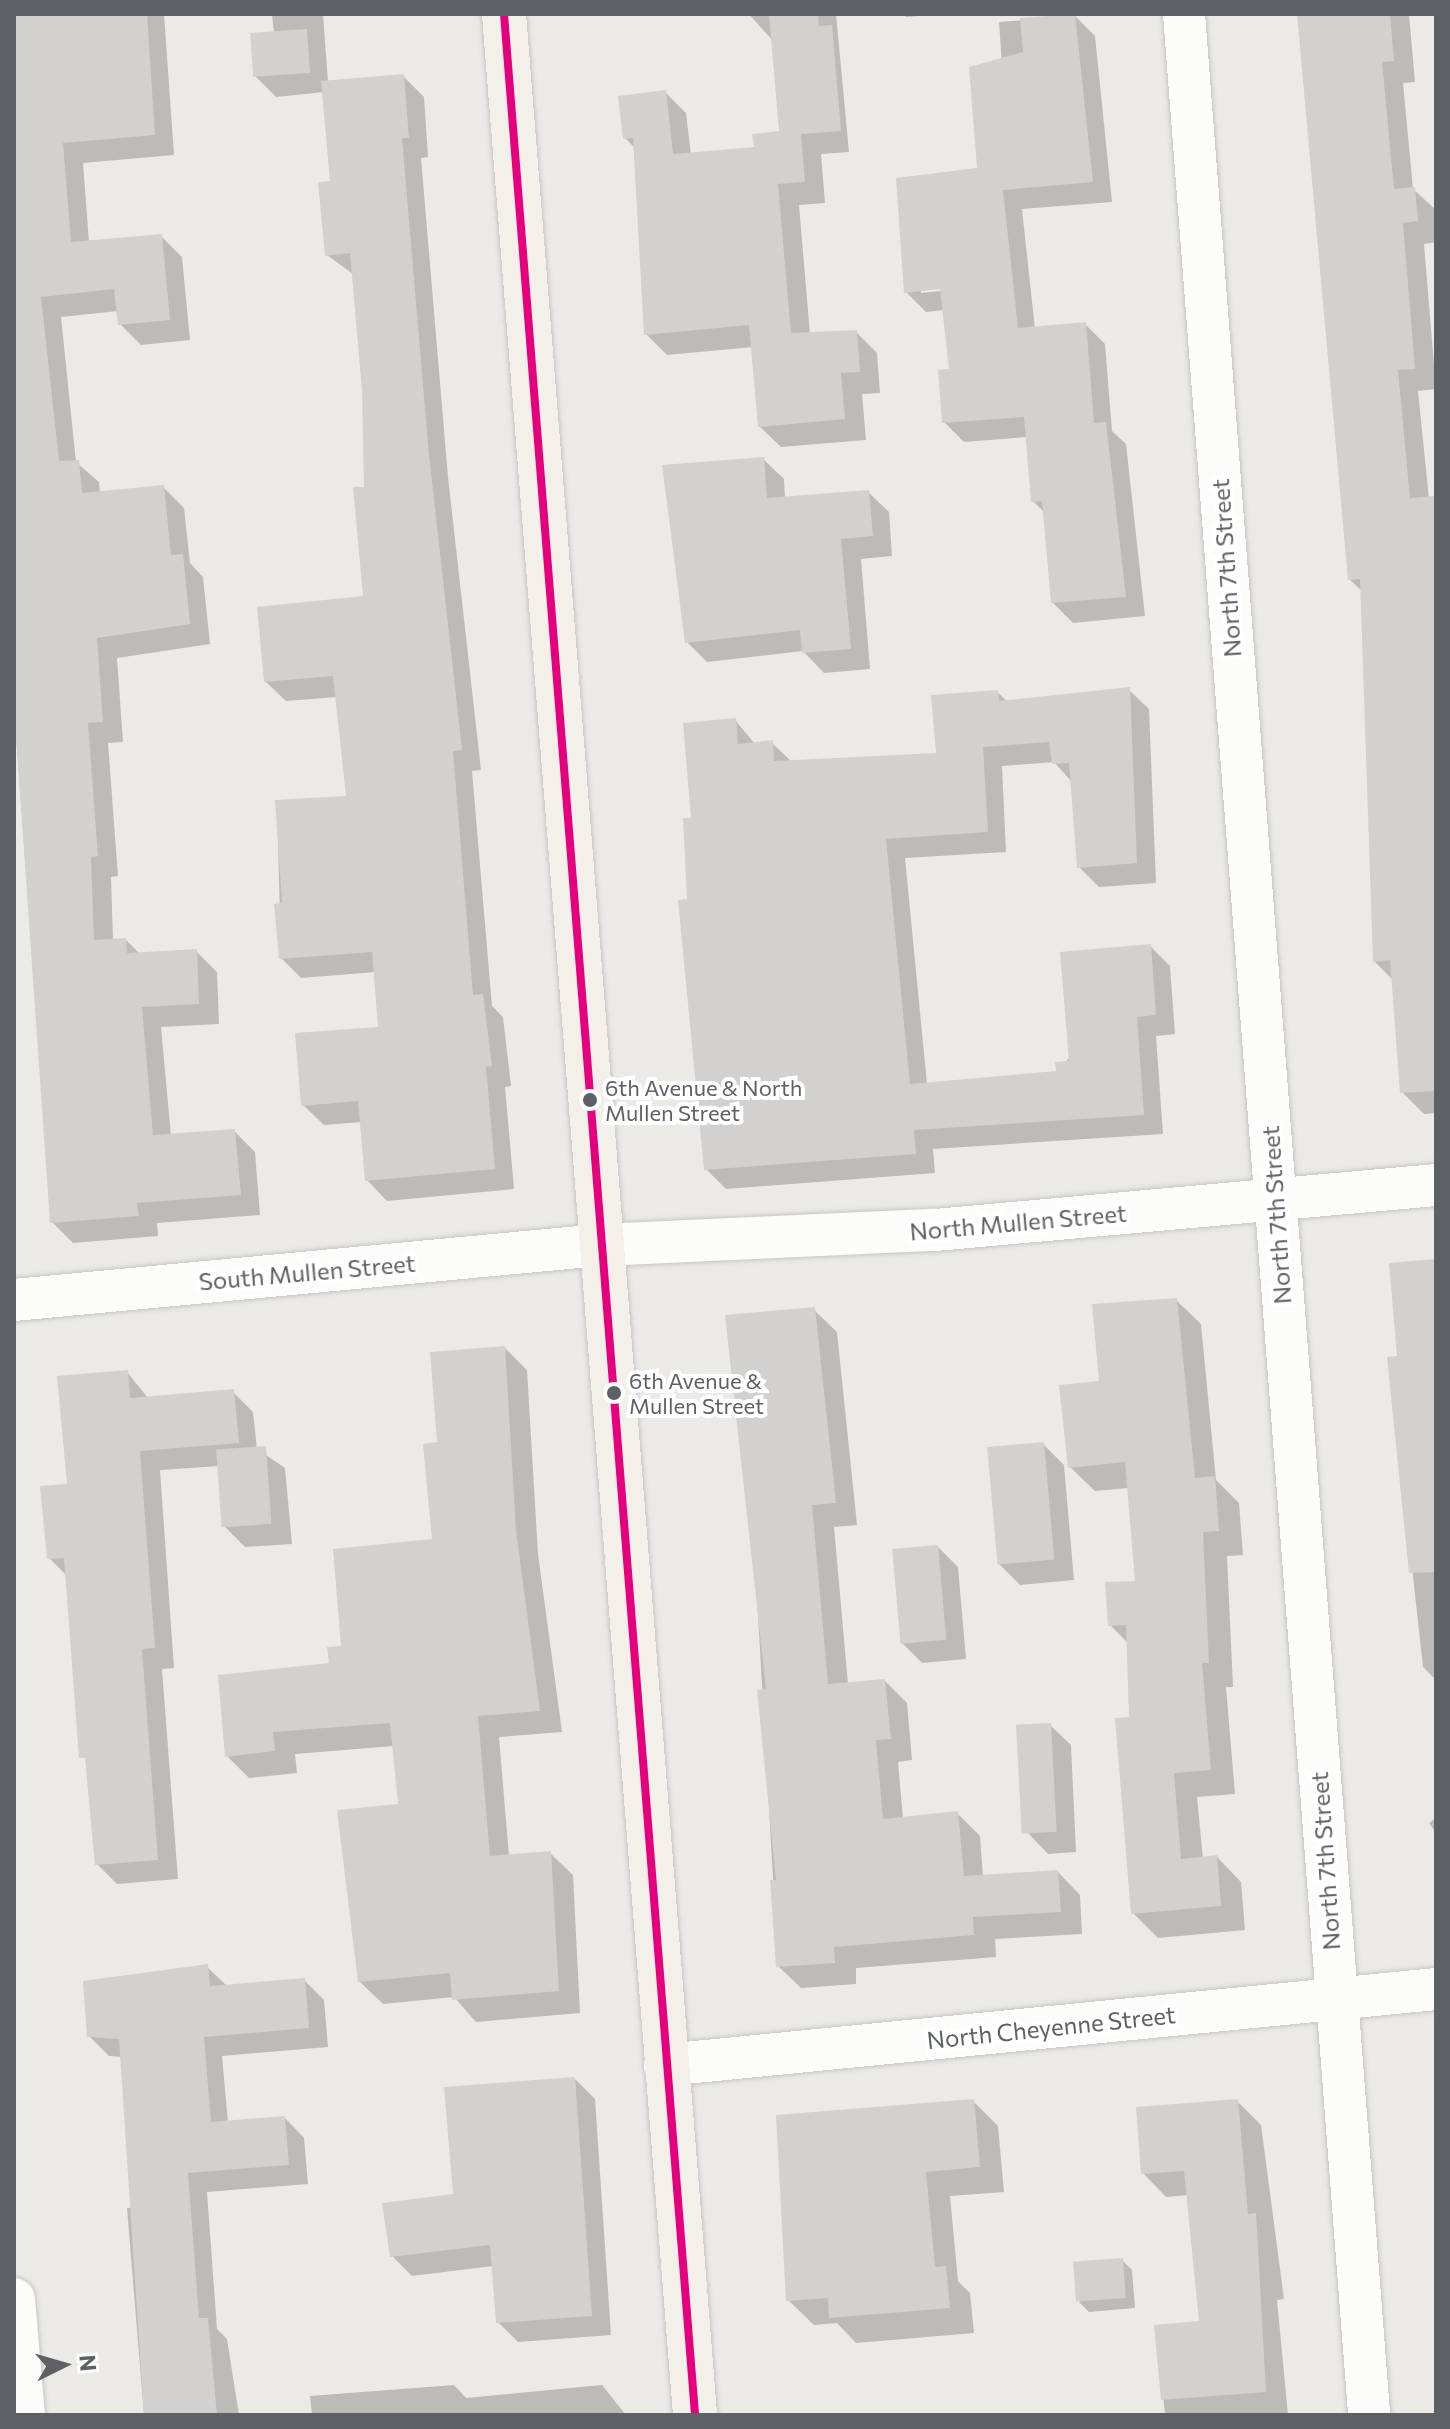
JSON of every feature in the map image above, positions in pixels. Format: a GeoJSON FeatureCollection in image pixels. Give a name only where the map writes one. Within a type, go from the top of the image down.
{"type":"FeatureCollection","features":[{"type":"Feature","properties":{"kind":"main road"},"geometry":{"type":"LineString","coordinates":[[504,14],[695,2415]]}},
{"type":"Feature","properties":{"kind":"street","name":"North 7th Street"},"geometry":{"type":"LineString","coordinates":[[1184,14],[1369,2415]]}},
{"type":"Feature","properties":{"kind":"street","name":"North Mullen Street"},"geometry":{"type":"LineString","coordinates":[[600,1245],[935,1230],[1436,1185]]}},
{"type":"Feature","properties":{"kind":"street","name":"South Mullen Street"},"geometry":{"type":"LineString","coordinates":[[14,1300],[600,1245]]}},
{"type":"Feature","properties":{"kind":"street","name":"North Cheyenne Street"},"geometry":{"type":"LineString","coordinates":[[665,2065],[1436,1989]]}},
{"type":"Feature","properties":{"kind":"street"},"geometry":{"type":"LineString","coordinates":[[14,2299],[24,2415]]}},
{"type":"Feature","properties":{"kind":"building"},"geometry":{"type":"Polygon","coordinates":[[[14,14],[147,14],[155,135],[63,143],[71,242],[162,234],[170,320],[118,325],[114,289],[41,297],[59,461],[79,460],[82,493],[164,485],[171,555],[183,554],[190,624],[97,638],[103,722],[88,723],[98,856],[91,857],[94,940],[126,938],[127,953],[197,949],[199,1004],[142,1007],[153,1135],[235,1129],[241,1195],[137,1203],[139,1216],[50,1223],[14,707],[14,14]]]}},
{"type":"Feature","properties":{"kind":"building"},"geometry":{"type":"Polygon","coordinates":[[[769,14],[818,14],[819,26],[832,25],[841,131],[801,134],[805,182],[778,184],[791,333],[857,330],[860,372],[841,373],[845,419],[758,427],[749,325],[644,335],[633,138],[623,139],[618,96],[666,90],[673,154],[754,147],[752,134],[779,131],[769,14]]]}},
{"type":"Feature","properties":{"kind":"building"},"geometry":{"type":"Polygon","coordinates":[[[1075,14],[1093,182],[1003,190],[1018,328],[1086,322],[1094,423],[1106,422],[1126,597],[1051,603],[1042,501],[1031,502],[1024,417],[942,423],[938,370],[949,369],[940,289],[904,293],[896,178],[977,168],[969,67],[1023,52],[1020,18],[1075,14]]]}},
{"type":"Feature","properties":{"kind":"building"},"geometry":{"type":"Polygon","coordinates":[[[1297,14],[1390,14],[1394,61],[1382,62],[1394,189],[1415,187],[1418,221],[1403,223],[1415,369],[1398,370],[1410,498],[1436,496],[1436,1091],[1400,1093],[1390,960],[1373,962],[1360,579],[1348,580],[1297,14]]]}},
{"type":"Feature","properties":{"kind":"building"},"geometry":{"type":"Polygon","coordinates":[[[307,29],[310,73],[253,77],[250,33],[307,29]]]}},
{"type":"Feature","properties":{"kind":"building"},"geometry":{"type":"Polygon","coordinates":[[[404,74],[409,138],[402,138],[429,455],[462,750],[453,751],[473,995],[483,994],[492,1066],[486,1067],[495,1169],[365,1181],[358,1101],[301,1106],[295,1033],[378,1027],[372,952],[279,959],[274,904],[282,903],[275,800],[346,796],[333,676],[264,682],[257,607],[363,596],[353,487],[364,487],[362,390],[350,253],[325,256],[318,182],[330,181],[321,81],[404,74]]]}},
{"type":"Feature","properties":{"kind":"building"},"geometry":{"type":"Polygon","coordinates":[[[764,457],[767,498],[869,490],[873,536],[841,539],[851,649],[802,653],[800,630],[685,643],[662,465],[764,457]]]}},
{"type":"Feature","properties":{"kind":"building"},"geometry":{"type":"Polygon","coordinates":[[[1130,687],[1137,863],[1077,868],[1069,763],[1052,764],[1049,742],[983,747],[988,832],[886,839],[910,1084],[1056,1071],[1055,1062],[1069,1061],[1060,952],[1151,944],[1156,1015],[1137,1017],[1144,1115],[914,1130],[916,1154],[704,1170],[678,900],[687,899],[683,818],[691,818],[683,723],[736,718],[738,744],[773,740],[774,761],[936,753],[931,695],[998,690],[999,701],[1130,687]]]}},
{"type":"Feature","properties":{"kind":"building"},"geometry":{"type":"Polygon","coordinates":[[[1436,1259],[1436,1572],[1409,1573],[1387,1357],[1397,1356],[1389,1263],[1436,1259]]]}},
{"type":"Feature","properties":{"kind":"building"},"geometry":{"type":"Polygon","coordinates":[[[1177,1298],[1195,1478],[1215,1476],[1219,1531],[1203,1532],[1209,1663],[1202,1663],[1211,1770],[1174,1773],[1181,1859],[1217,1855],[1221,1906],[1131,1914],[1115,1718],[1129,1717],[1126,1625],[1108,1626],[1105,1582],[1135,1581],[1125,1462],[1068,1468],[1059,1385],[1099,1381],[1092,1304],[1177,1298]]]}},
{"type":"Feature","properties":{"kind":"building"},"geometry":{"type":"Polygon","coordinates":[[[815,1307],[836,1503],[812,1505],[828,1684],[885,1679],[891,1739],[876,1740],[883,1819],[958,1811],[964,1876],[1058,1870],[1061,1912],[973,1917],[974,1935],[834,1947],[835,1963],[776,1967],[770,1880],[776,1880],[757,1690],[766,1689],[725,1315],[815,1307]]]}},
{"type":"Feature","properties":{"kind":"building"},"geometry":{"type":"Polygon","coordinates":[[[505,1346],[516,1530],[540,1711],[478,1716],[490,1856],[551,1851],[559,1991],[452,2000],[450,1973],[358,1982],[337,1810],[398,1804],[390,1723],[273,1732],[275,1751],[225,1757],[218,1675],[329,1663],[327,1647],[341,1646],[333,1549],[432,1539],[423,1444],[437,1442],[430,1352],[505,1346]]]}},
{"type":"Feature","properties":{"kind":"building"},"geometry":{"type":"Polygon","coordinates":[[[128,1370],[130,1398],[234,1389],[239,1443],[140,1451],[155,1648],[142,1649],[158,1860],[95,1865],[85,1758],[79,1758],[64,1558],[47,1559],[40,1486],[67,1484],[57,1376],[128,1370]]]}},
{"type":"Feature","properties":{"kind":"building"},"geometry":{"type":"Polygon","coordinates":[[[1044,1442],[1054,1560],[998,1565],[987,1447],[1044,1442]]]}},
{"type":"Feature","properties":{"kind":"building"},"geometry":{"type":"Polygon","coordinates":[[[266,1446],[271,1524],[222,1527],[216,1449],[266,1446]]]}},
{"type":"Feature","properties":{"kind":"building"},"geometry":{"type":"Polygon","coordinates":[[[938,1545],[946,1640],[900,1644],[892,1549],[938,1545]]]}},
{"type":"Feature","properties":{"kind":"building"},"geometry":{"type":"Polygon","coordinates":[[[1051,1723],[1057,1832],[1022,1834],[1016,1725],[1051,1723]]]}},
{"type":"Feature","properties":{"kind":"building"},"geometry":{"type":"Polygon","coordinates":[[[208,1964],[210,1986],[305,1978],[309,2028],[204,2037],[211,2122],[285,2116],[289,2165],[188,2173],[199,2318],[208,2318],[217,2415],[144,2415],[119,2039],[87,2037],[83,1981],[208,1964]]]}},
{"type":"Feature","properties":{"kind":"building"},"geometry":{"type":"Polygon","coordinates":[[[575,2077],[592,2316],[496,2323],[490,2245],[390,2257],[382,2203],[453,2194],[444,2087],[575,2077]]]}},
{"type":"Feature","properties":{"kind":"building"},"geometry":{"type":"Polygon","coordinates":[[[974,2099],[980,2167],[926,2172],[935,2267],[946,2266],[950,2308],[829,2318],[828,2298],[786,2301],[776,2115],[974,2099]]]}},
{"type":"Feature","properties":{"kind":"building"},"geometry":{"type":"Polygon","coordinates":[[[1238,2099],[1248,2214],[1256,2213],[1266,2392],[1161,2400],[1154,2325],[1199,2321],[1184,2171],[1141,2174],[1136,2107],[1238,2099]]]}},
{"type":"Feature","properties":{"kind":"building"},"geometry":{"type":"Polygon","coordinates":[[[1123,2258],[1126,2298],[1076,2301],[1073,2261],[1123,2258]]]}},
{"type":"Feature","properties":{"kind":"transit line"},"geometry":{"type":"LineString","coordinates":[[504,14],[695,2415]]}},
{"type":"Feature","properties":{"kind":"place","name":"6th Avenue & North Mullen Street"},"geometry":{"type":"Point","coordinates":[590,1100]}},
{"type":"Feature","properties":{"kind":"place","name":"6th Avenue & Mullen Street"},"geometry":{"type":"Point","coordinates":[614,1393]}}]}
